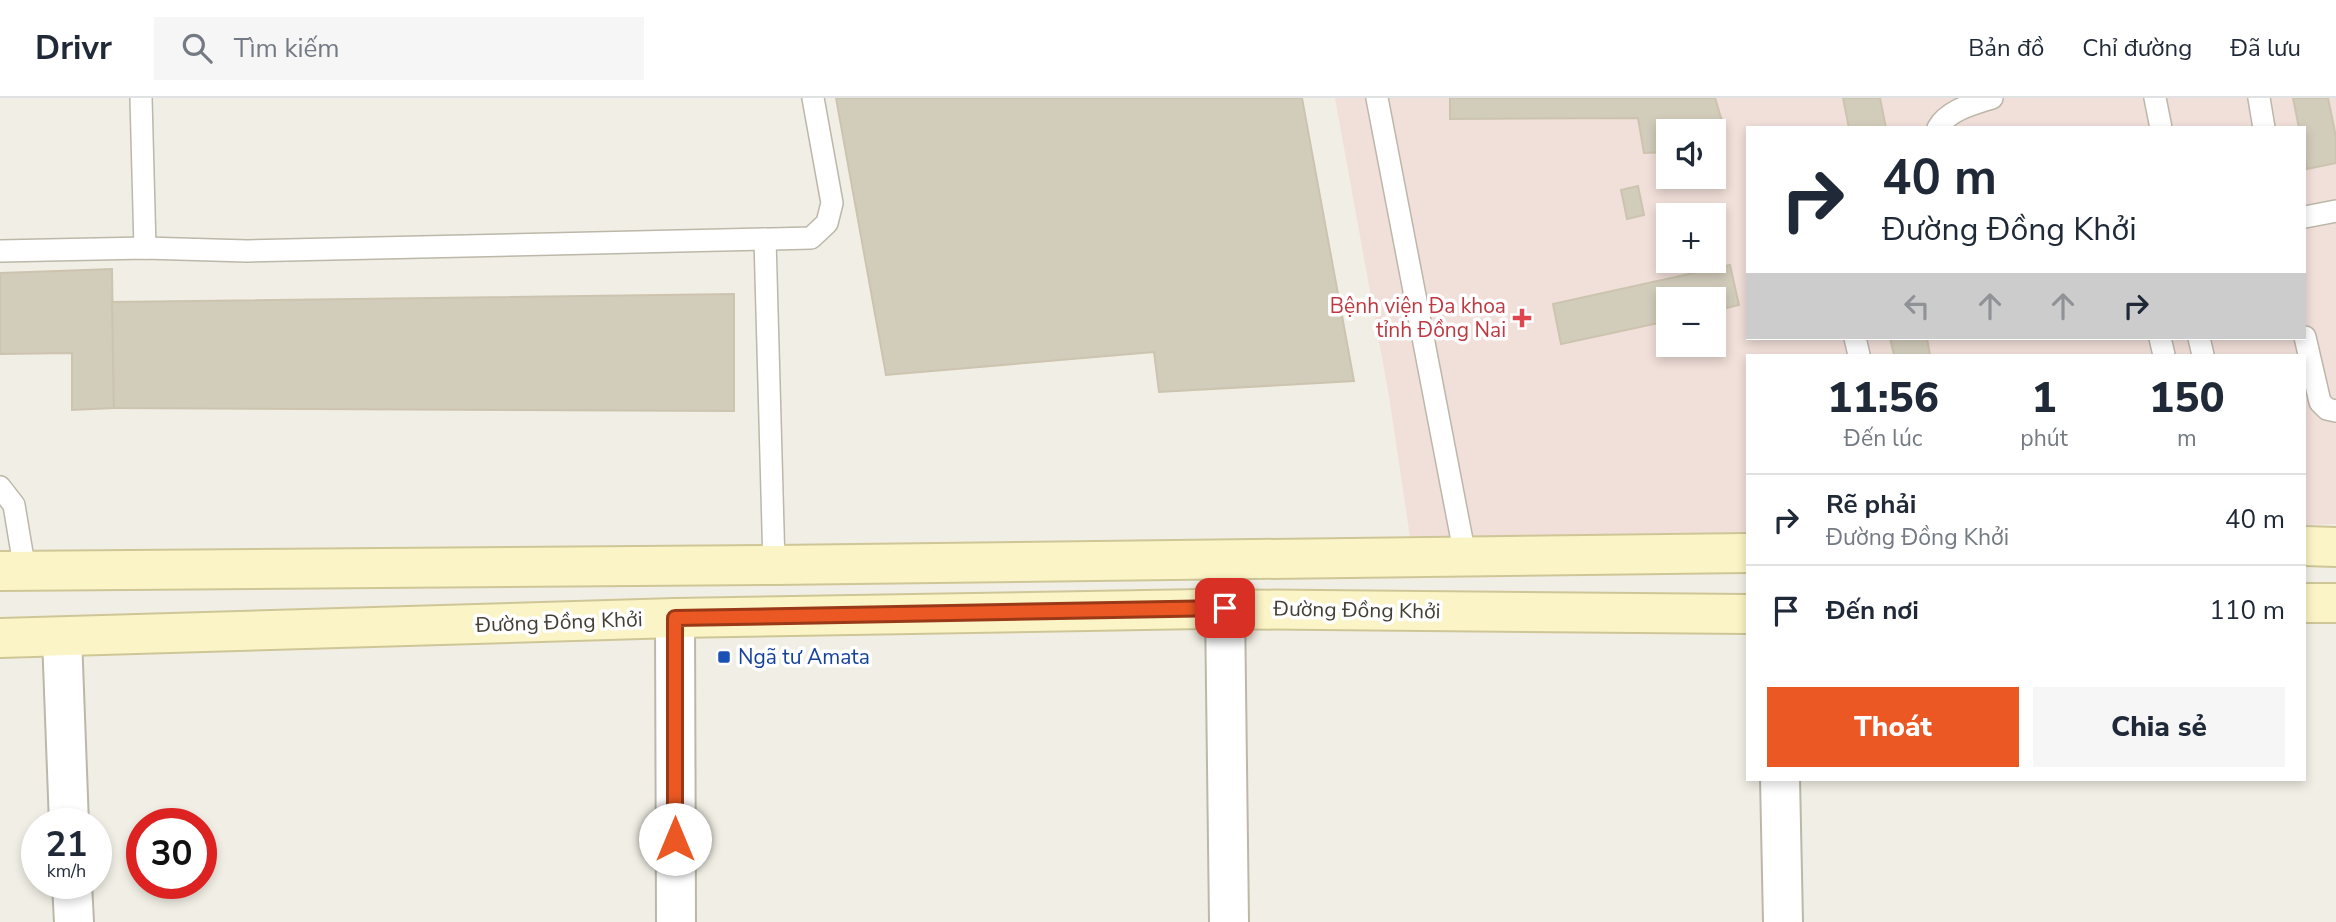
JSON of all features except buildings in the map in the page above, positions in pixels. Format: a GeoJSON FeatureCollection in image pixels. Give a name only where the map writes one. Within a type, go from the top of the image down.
{"type":"FeatureCollection","features":[{"type":"Feature","properties":{"kind":"main road"},"geometry":{"type":"LineString","coordinates":[[2306,547],[2336,547]]}},
{"type":"Feature","properties":{"kind":"main road"},"geometry":{"type":"LineString","coordinates":[[13,571],[1746,553]]}},
{"type":"Feature","properties":{"kind":"main road"},"geometry":{"type":"LineString","coordinates":[[1225,608],[1230,558]]}},
{"type":"Feature","properties":{"kind":"main road"},"geometry":{"type":"LineString","coordinates":[[2306,603],[2336,603]]}},
{"type":"Feature","properties":{"kind":"main road","name":"Đường Đồng Khởi"},"geometry":{"type":"LineString","coordinates":[[0,638],[675,618],[1225,608],[1746,614]]}},
{"type":"Feature","properties":{"kind":"street"},"geometry":{"type":"LineString","coordinates":[[1225,608],[1229,922]]}},
{"type":"Feature","properties":{"kind":"street"},"geometry":{"type":"LineString","coordinates":[[675,618],[676,922]]}},
{"type":"Feature","properties":{"kind":"street"},"geometry":{"type":"LineString","coordinates":[[62,637],[68,808]]}},
{"type":"Feature","properties":{"kind":"street"},"geometry":{"type":"LineString","coordinates":[[1780,781],[1783,922]]}},
{"type":"Feature","properties":{"kind":"street"},"geometry":{"type":"LineString","coordinates":[[73,899],[74,922]]}},
{"type":"Feature","properties":{"kind":"lane"},"geometry":{"type":"LineString","coordinates":[[141,98],[145,248]]}},
{"type":"Feature","properties":{"kind":"lane"},"geometry":{"type":"LineString","coordinates":[[0,251],[145,248],[261,251],[811,238],[827,223],[832,203],[813,98]]}},
{"type":"Feature","properties":{"kind":"lane"},"geometry":{"type":"LineString","coordinates":[[1377,98],[1465,556]]}},
{"type":"Feature","properties":{"kind":"lane"},"geometry":{"type":"LineString","coordinates":[[1939,126],[1955,112],[1992,98]]}},
{"type":"Feature","properties":{"kind":"lane"},"geometry":{"type":"LineString","coordinates":[[2155,98],[2161,126]]}},
{"type":"Feature","properties":{"kind":"lane"},"geometry":{"type":"LineString","coordinates":[[2259,98],[2264,126]]}},
{"type":"Feature","properties":{"kind":"lane"},"geometry":{"type":"LineString","coordinates":[[2306,217],[2336,211]]}},
{"type":"Feature","properties":{"kind":"lane"},"geometry":{"type":"LineString","coordinates":[[765,239],[774,565]]}},
{"type":"Feature","properties":{"kind":"lane"},"geometry":{"type":"LineString","coordinates":[[2306,340],[2320,402],[2327,409],[2336,411]]}},
{"type":"Feature","properties":{"kind":"lane"},"geometry":{"type":"LineString","coordinates":[[0,487],[14,505],[13,571]]}},
{"type":"Feature","properties":{"kind":"shaded area","name":"Bệnh viện Đa khoa tỉnh Đồng Nai"},"geometry":{"type":"Polygon","coordinates":[[[1335,98],[2336,98],[2336,524],[2306,525],[2306,354],[1746,354],[1746,534],[1410,537],[1389,396],[1335,98]]]}},
{"type":"Feature","properties":{"kind":"place","name":"Bệnh viện Đa khoa tỉnh Đồng Nai"},"geometry":{"type":"Point","coordinates":[1522,318]}},
{"type":"Feature","properties":{"kind":"place","name":"Ngã tư Amata"},"geometry":{"type":"Point","coordinates":[724,657]}},
{"type":"Feature","properties":{"kind":"route"},"geometry":{"type":"LineString","coordinates":[[675,839],[675,618],[1225,608]]}}]}
